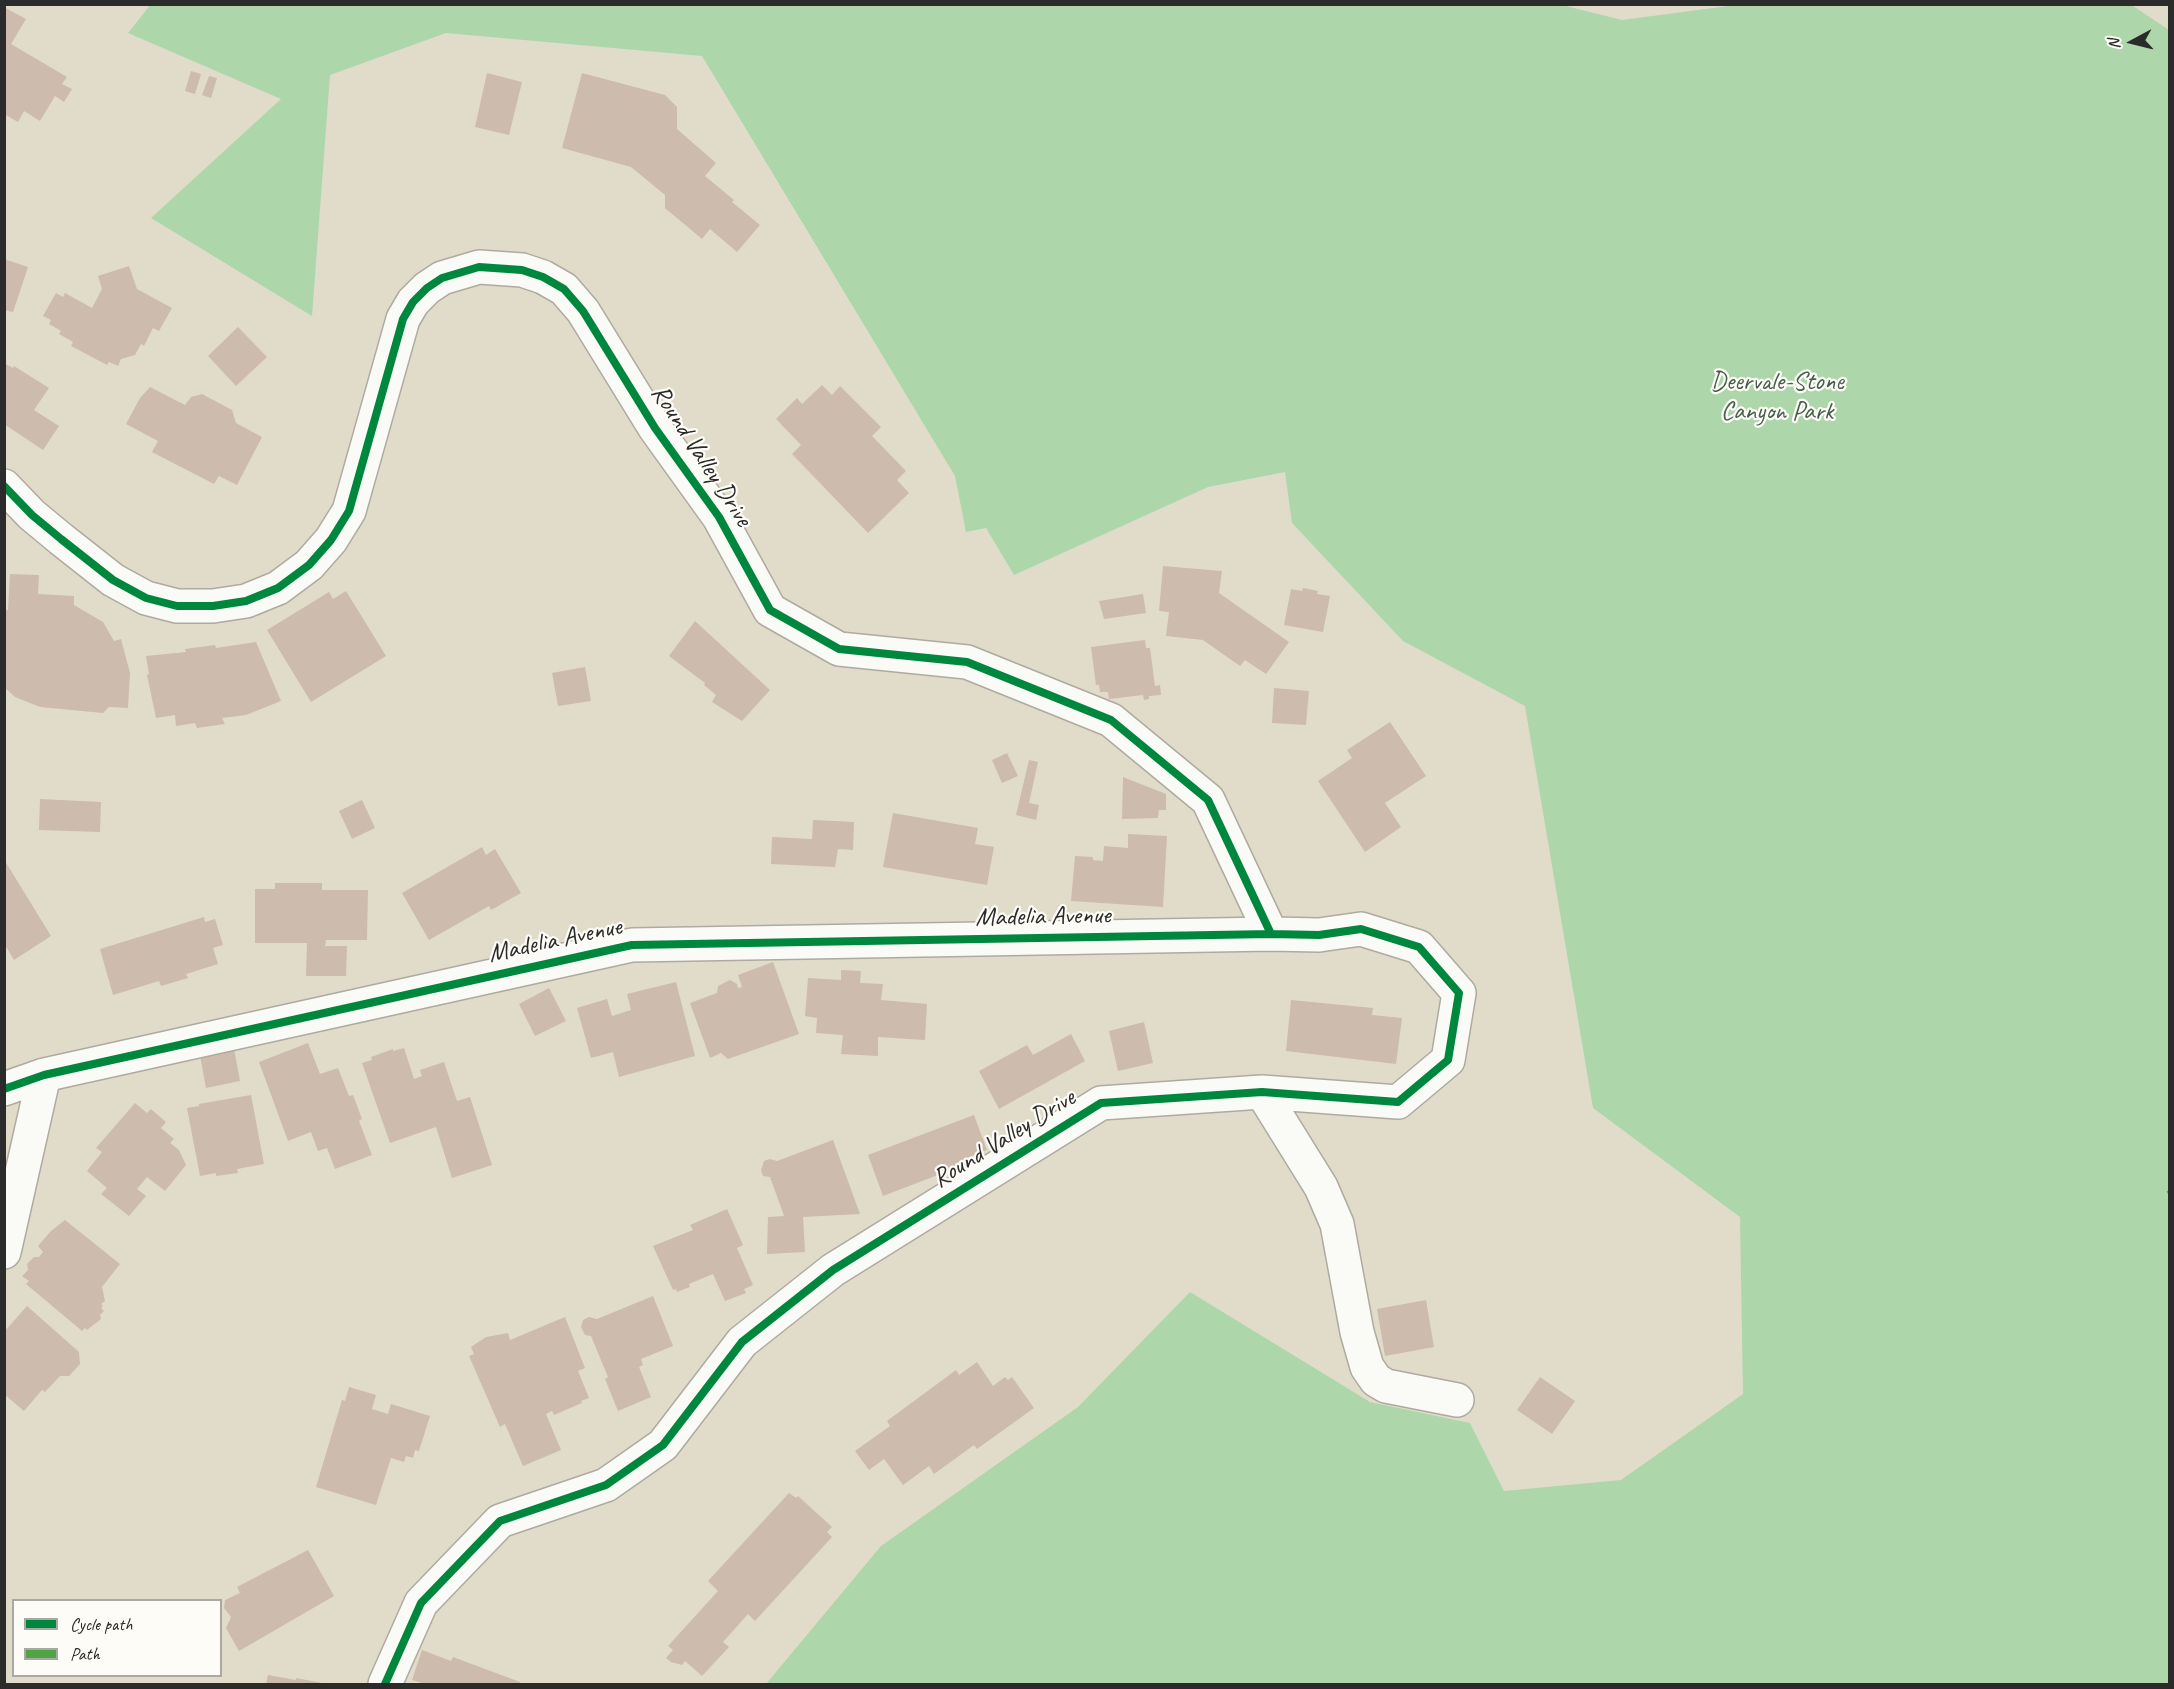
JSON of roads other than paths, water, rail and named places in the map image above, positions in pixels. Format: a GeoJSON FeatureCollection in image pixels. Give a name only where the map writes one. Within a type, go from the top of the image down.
{"type":"FeatureCollection","features":[{"type":"Feature","properties":{"kind":"street","name":"Round Valley Drive"},"geometry":{"type":"LineString","coordinates":[[4,486],[32,515],[61,539],[113,580],[146,598],[177,606],[213,606],[246,601],[278,588],[309,565],[331,540],[349,511],[403,319],[413,302],[427,288],[442,278],[479,267],[522,270],[543,277],[564,290],[583,311],[655,428],[719,517],[770,610],[839,649],[967,662],[1111,720],[1208,800],[1271,934],[1319,935],[1360,929],[1419,947],[1459,993],[1448,1060],[1398,1102],[1262,1092],[1101,1103],[833,1270],[742,1342],[663,1445],[606,1485],[500,1521],[421,1603],[386,1684]]}},
{"type":"Feature","properties":{"kind":"street","name":"Madelia Avenue"},"geometry":{"type":"LineString","coordinates":[[4,1089],[44,1075],[632,945],[1271,934]]}},
{"type":"Feature","properties":{"kind":"street"},"geometry":{"type":"LineString","coordinates":[[4,1252],[44,1075]]}},
{"type":"Feature","properties":{"kind":"street"},"geometry":{"type":"LineString","coordinates":[[1262,1092],[1321,1187],[1337,1224],[1357,1332],[1367,1367],[1376,1380],[1386,1386],[1457,1400]]}},
{"type":"Feature","properties":{"kind":"park label","name":"Deervale-Stone Canyon Park"},"geometry":{"type":"Point","coordinates":[1777,397]}}]}
